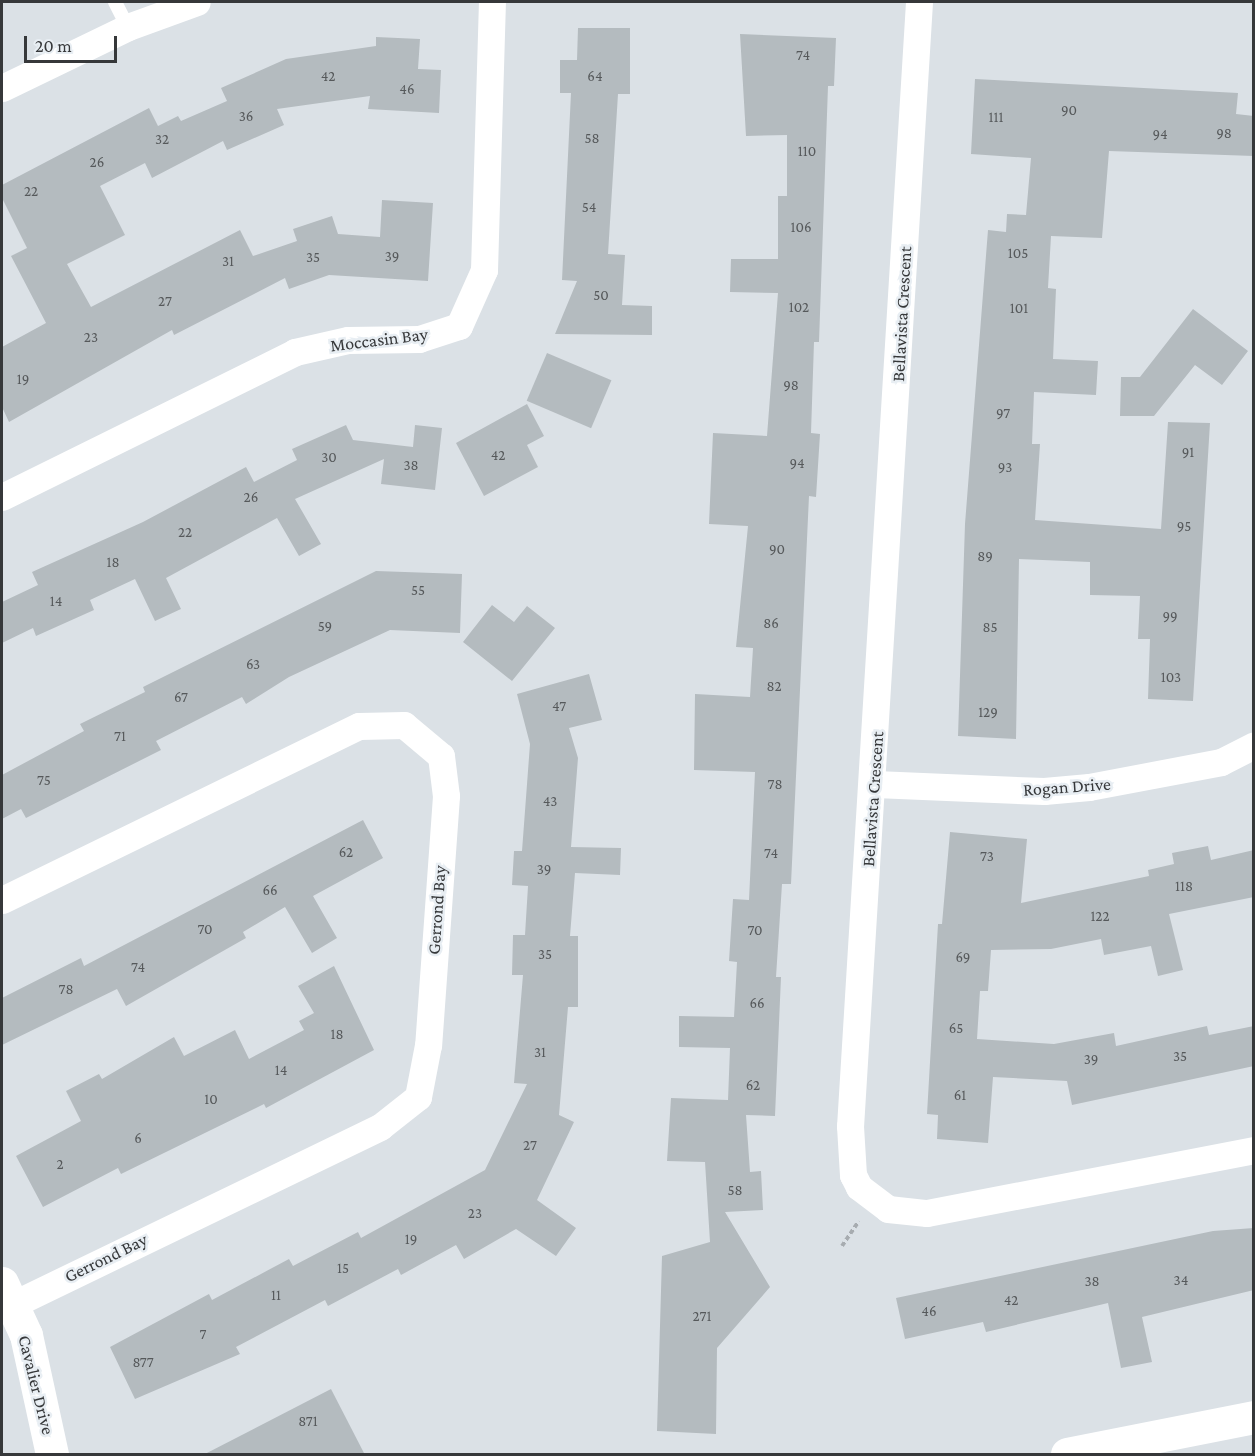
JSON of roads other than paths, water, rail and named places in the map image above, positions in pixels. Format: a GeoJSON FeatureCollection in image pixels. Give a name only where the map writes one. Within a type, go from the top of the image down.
{"type":"FeatureCollection","features":[{"type":"Feature","properties":{"kind":"street"},"geometry":{"type":"LineString","coordinates":[[2,88],[128,27],[197,2]]}},
{"type":"Feature","properties":{"kind":"street","name":"Moccasin Bay"},"geometry":{"type":"LineString","coordinates":[[2,497],[295,352],[348,340],[419,339],[459,326],[484,270],[492,2]]}},
{"type":"Feature","properties":{"kind":"street","name":"Bellavista Crescent"},"geometry":{"type":"LineString","coordinates":[[920,2],[875,784],[850,1126],[859,1188],[888,1209],[927,1213],[1254,1150]]}},
{"type":"Feature","properties":{"kind":"street","name":"Gerrond Bay"},"geometry":{"type":"LineString","coordinates":[[2,900],[359,726],[404,725],[441,756],[445,807],[428,1045],[418,1096],[380,1127],[5,1299]]}},
{"type":"Feature","properties":{"kind":"street","name":"Rogan Drive"},"geometry":{"type":"LineString","coordinates":[[875,784],[1033,791],[1089,787],[1221,762],[1254,745]]}},
{"type":"Feature","properties":{"kind":"street","name":"Cavalier Drive"},"geometry":{"type":"LineString","coordinates":[[5,1299],[32,1358],[52,1455]]}},
{"type":"Feature","properties":{"kind":"street"},"geometry":{"type":"LineString","coordinates":[[1067,1455],[1254,1417]]}},
{"type":"Feature","properties":{"kind":"lane"},"geometry":{"type":"LineString","coordinates":[[115,2],[128,27]]}}]}
